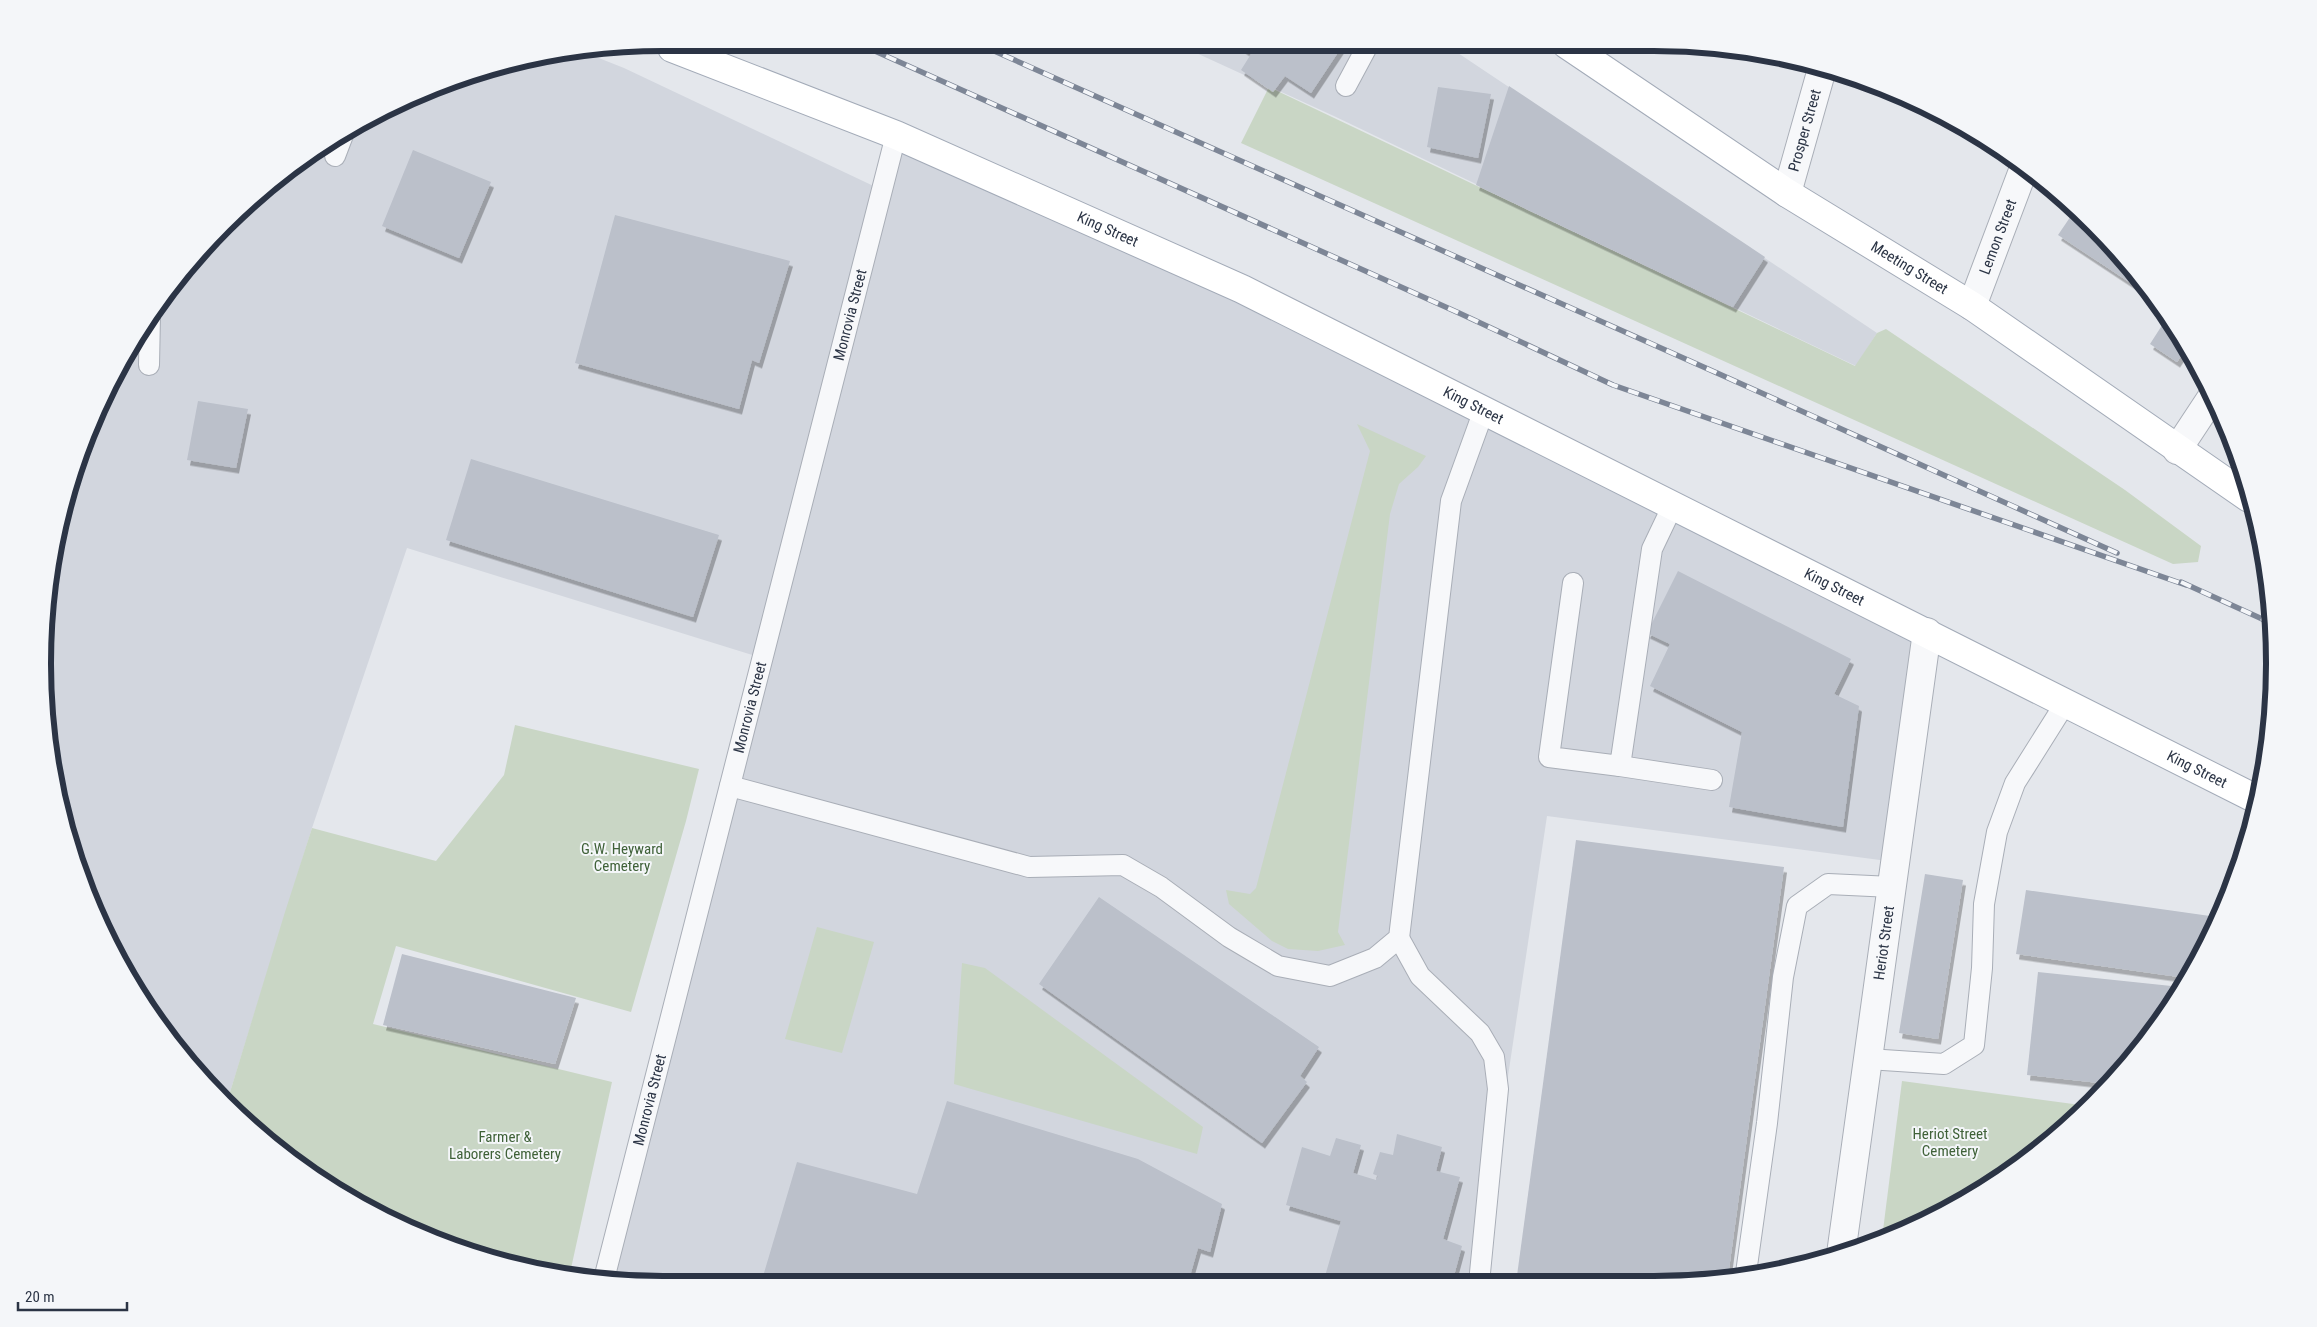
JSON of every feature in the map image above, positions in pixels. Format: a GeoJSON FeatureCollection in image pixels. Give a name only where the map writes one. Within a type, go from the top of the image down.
{"type":"FeatureCollection","features":[{"type":"Feature","properties":{"kind":"main road","name":"King Street"},"geometry":{"type":"LineString","coordinates":[[680,51],[896,135],[1242,289],[2251,796]]}},
{"type":"Feature","properties":{"kind":"main road","name":"Meeting Street"},"geometry":{"type":"LineString","coordinates":[[1576,51],[1787,193],[1972,306],[2241,493]]}},
{"type":"Feature","properties":{"kind":"street","name":"Prosper Street"},"geometry":{"type":"LineString","coordinates":[[1787,193],[1820,75]]}},
{"type":"Feature","properties":{"kind":"street","name":"Lemon Street"},"geometry":{"type":"LineString","coordinates":[[1972,306],[2022,175]]}},
{"type":"Feature","properties":{"kind":"street"},"geometry":{"type":"LineString","coordinates":[[2177,450],[2208,404]]}},
{"type":"Feature","properties":{"kind":"street","name":"Heriot Street"},"geometry":{"type":"LineString","coordinates":[[1842,1245],[1927,632]]}},
{"type":"Feature","properties":{"kind":"lane"},"geometry":{"type":"LineString","coordinates":[[1346,86],[1365,51]]}},
{"type":"Feature","properties":{"kind":"lane","name":"Monrovia Street"},"geometry":{"type":"LineString","coordinates":[[606,1273],[896,135]]}},
{"type":"Feature","properties":{"kind":"lane"},"geometry":{"type":"LineString","coordinates":[[335,156],[340,144]]}},
{"type":"Feature","properties":{"kind":"lane"},"geometry":{"type":"LineString","coordinates":[[149,364],[150,330]]}},
{"type":"Feature","properties":{"kind":"lane"},"geometry":{"type":"LineString","coordinates":[[1480,1276],[1498,1089],[1494,1057],[1480,1033],[1420,976],[1399,938],[1451,501],[1484,410]]}},
{"type":"Feature","properties":{"kind":"lane"},"geometry":{"type":"LineString","coordinates":[[1620,766],[1652,549],[1673,505]]}},
{"type":"Feature","properties":{"kind":"lane"},"geometry":{"type":"LineString","coordinates":[[1573,583],[1549,757],[1712,780]]}},
{"type":"Feature","properties":{"kind":"lane"},"geometry":{"type":"LineString","coordinates":[[1868,1059],[1944,1064],[1974,1045],[1982,968],[1984,904],[1997,832],[2015,783],[2066,702]]}},
{"type":"Feature","properties":{"kind":"lane"},"geometry":{"type":"LineString","coordinates":[[730,786],[1029,867],[1123,865],[1161,887],[1229,937],[1278,966],[1330,976],[1375,958],[1399,938]]}},
{"type":"Feature","properties":{"kind":"lane"},"geometry":{"type":"LineString","coordinates":[[1747,1269],[1767,1123],[1783,977],[1797,906],[1828,884],[1892,887]]}},
{"type":"Feature","properties":{"kind":"shaded area"},"geometry":{"type":"Polygon","coordinates":[[[1192,51],[1455,51],[1877,333],[1856,366],[1336,117],[1192,51]]]}},
{"type":"Feature","properties":{"kind":"shaded area"},"geometry":{"type":"Polygon","coordinates":[[[592,55],[624,68],[882,190],[896,135],[1926,639],[1895,862],[1547,816],[1478,1276],[664,1276],[606,1273],[762,658],[407,548],[312,828],[229,1094],[203,1067],[178,1036],[154,1004],[133,970],[98,898],[72,822],[56,743],[51,664],[56,584],[72,505],[84,467],[114,393],[154,323],[203,260],[260,203],[323,154],[393,114],[429,98],[505,72],[584,56],[592,55]]]}},
{"type":"Feature","properties":{"kind":"green space"},"geometry":{"type":"Polygon","coordinates":[[[1269,87],[1855,366],[1877,333],[1886,329],[2125,490],[2201,546],[2198,562],[2173,564],[1241,143],[1269,87]]]}},
{"type":"Feature","properties":{"kind":"green space"},"geometry":{"type":"Polygon","coordinates":[[[1357,424],[1426,456],[1418,467],[1399,484],[1390,514],[1338,932],[1345,945],[1318,951],[1288,949],[1272,941],[1229,904],[1226,890],[1250,894],[1256,888],[1370,451],[1357,424]]]}},
{"type":"Feature","properties":{"kind":"green space"},"geometry":{"type":"Polygon","coordinates":[[[515,725],[699,769],[631,1012],[396,946],[373,1024],[612,1082],[571,1269],[505,1255],[429,1229],[393,1213],[323,1173],[260,1124],[229,1094],[312,828],[436,861],[504,775],[515,725]]]}},
{"type":"Feature","properties":{"kind":"green space"},"geometry":{"type":"Polygon","coordinates":[[[817,927],[874,942],[842,1053],[785,1039],[817,927]]]}},
{"type":"Feature","properties":{"kind":"green space"},"geometry":{"type":"Polygon","coordinates":[[[962,963],[985,968],[1203,1127],[1197,1154],[954,1084],[962,963]]]}},
{"type":"Feature","properties":{"kind":"green space","name":"Heriot Street Cemetery"},"geometry":{"type":"Polygon","coordinates":[[[1902,1081],[2077,1105],[2057,1124],[1994,1173],[1924,1213],[1883,1231],[1902,1081]]]}},
{"type":"Feature","properties":{"kind":"building"},"geometry":{"type":"Polygon","coordinates":[[[1247,51],[1339,51],[1311,93],[1285,76],[1273,92],[1241,70],[1251,54],[1247,51]]]}},
{"type":"Feature","properties":{"kind":"building"},"geometry":{"type":"Polygon","coordinates":[[[1509,86],[1765,257],[1733,307],[1476,185],[1509,86]]]}},
{"type":"Feature","properties":{"kind":"building"},"geometry":{"type":"Polygon","coordinates":[[[1438,87],[1491,94],[1478,158],[1427,147],[1438,87]]]}},
{"type":"Feature","properties":{"kind":"building"},"geometry":{"type":"Polygon","coordinates":[[[413,150],[491,182],[459,258],[382,226],[413,150]]]}},
{"type":"Feature","properties":{"kind":"building"},"geometry":{"type":"Polygon","coordinates":[[[615,215],[790,261],[759,363],[752,360],[739,409],[575,363],[615,215]]]}},
{"type":"Feature","properties":{"kind":"building"},"geometry":{"type":"Polygon","coordinates":[[[2071,216],[2114,260],[2135,286],[2058,235],[2071,216]]]}},
{"type":"Feature","properties":{"kind":"building"},"geometry":{"type":"Polygon","coordinates":[[[2163,323],[2182,354],[2177,362],[2150,344],[2163,323]]]}},
{"type":"Feature","properties":{"kind":"building"},"geometry":{"type":"Polygon","coordinates":[[[198,401],[248,409],[236,468],[187,460],[198,401]]]}},
{"type":"Feature","properties":{"kind":"building"},"geometry":{"type":"Polygon","coordinates":[[[471,459],[719,535],[693,617],[446,540],[471,459]]]}},
{"type":"Feature","properties":{"kind":"building"},"geometry":{"type":"Polygon","coordinates":[[[1678,571],[1851,659],[1834,694],[1859,706],[1843,827],[1729,807],[1742,732],[1650,686],[1670,644],[1647,633],[1678,571]]]}},
{"type":"Feature","properties":{"kind":"building"},"geometry":{"type":"Polygon","coordinates":[[[1576,840],[1784,867],[1729,1271],[1654,1276],[1517,1276],[1576,840]]]}},
{"type":"Feature","properties":{"kind":"building"},"geometry":{"type":"Polygon","coordinates":[[[1925,874],[1963,880],[1938,1039],[1899,1033],[1925,874]]]}},
{"type":"Feature","properties":{"kind":"building"},"geometry":{"type":"Polygon","coordinates":[[[2026,890],[2210,916],[2203,934],[2180,977],[2016,954],[2026,890]]]}},
{"type":"Feature","properties":{"kind":"building"},"geometry":{"type":"Polygon","coordinates":[[[1099,897],[1319,1047],[1300,1076],[1307,1082],[1262,1143],[1039,984],[1099,897]]]}},
{"type":"Feature","properties":{"kind":"building"},"geometry":{"type":"Polygon","coordinates":[[[402,954],[576,998],[555,1064],[383,1025],[402,954]]]}},
{"type":"Feature","properties":{"kind":"building"},"geometry":{"type":"Polygon","coordinates":[[[2038,972],[2174,986],[2139,1036],[2099,1083],[2027,1075],[2038,972]]]}},
{"type":"Feature","properties":{"kind":"building"},"geometry":{"type":"Polygon","coordinates":[[[947,1101],[1138,1159],[1222,1204],[1210,1252],[1198,1248],[1190,1276],[763,1276],[797,1162],[917,1194],[947,1101]]]}},
{"type":"Feature","properties":{"kind":"building"},"geometry":{"type":"Polygon","coordinates":[[[1397,1134],[1442,1147],[1436,1171],[1460,1177],[1443,1239],[1462,1246],[1454,1276],[1325,1276],[1341,1221],[1286,1205],[1302,1147],[1330,1156],[1336,1138],[1361,1145],[1353,1173],[1376,1180],[1378,1176],[1373,1174],[1380,1152],[1393,1155],[1397,1134]]]}},
{"type":"Feature","properties":{"kind":"railway"},"geometry":{"type":"LineString","coordinates":[[875,51],[1459,313],[1613,385],[2186,585]]}},
{"type":"Feature","properties":{"kind":"railway"},"geometry":{"type":"LineString","coordinates":[[994,51],[2117,553]]}},
{"type":"Feature","properties":{"kind":"railway"},"geometry":{"type":"LineString","coordinates":[[2181,582],[2264,620]]}},
{"type":"Feature","properties":{"kind":"park label","name":"G.W. Heyward Cemetery"},"geometry":{"type":"Point","coordinates":[622,858]}},
{"type":"Feature","properties":{"kind":"park label","name":"Farmer & Laborers Cemetery"},"geometry":{"type":"Point","coordinates":[505,1146]}}]}
